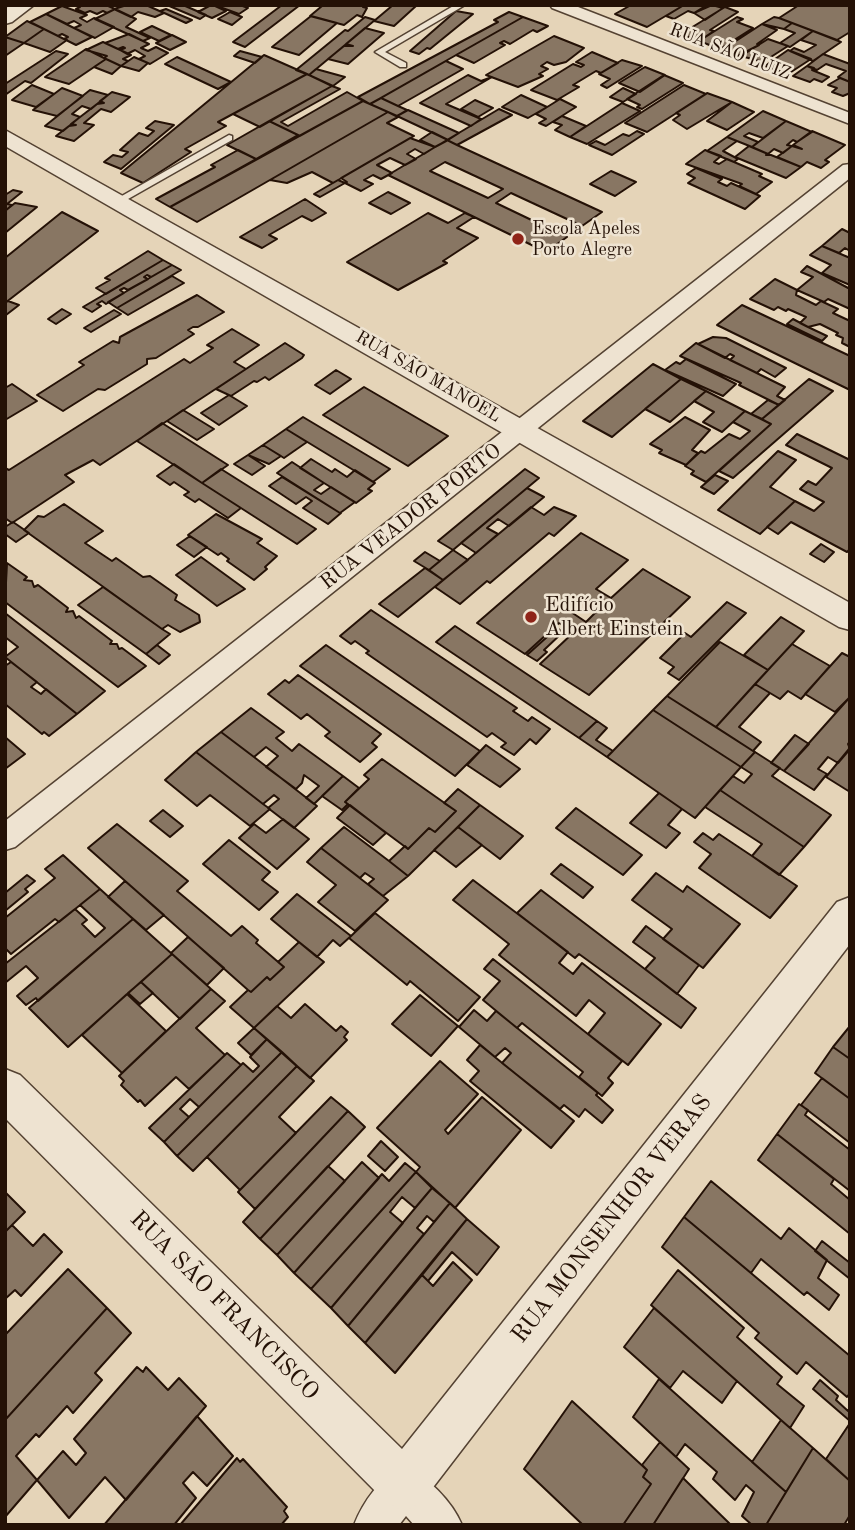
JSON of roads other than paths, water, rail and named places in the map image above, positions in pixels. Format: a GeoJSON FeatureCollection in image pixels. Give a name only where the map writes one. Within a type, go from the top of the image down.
{"type":"FeatureCollection","features":[{"type":"Feature","properties":{"kind":"street"},"geometry":{"type":"LineString","coordinates":[[5,18],[24,5]]}},
{"type":"Feature","properties":{"kind":"street","name":"RUA SÃO LUIZ"},"geometry":{"type":"LineString","coordinates":[[558,5],[850,119]]}},
{"type":"Feature","properties":{"kind":"street","name":"RUA SÃO MANOEL"},"geometry":{"type":"LineString","coordinates":[[5,137],[850,618]]}},
{"type":"Feature","properties":{"kind":"street","name":"RUA VEADOR PORTO"},"geometry":{"type":"LineString","coordinates":[[5,838],[850,169]]}},
{"type":"Feature","properties":{"kind":"street","name":"RUA MONSENHOR VERAS"},"geometry":{"type":"LineString","coordinates":[[374,1525],[850,914]]}},
{"type":"Feature","properties":{"kind":"street","name":"RUA SÃO FRANCISCO"},"geometry":{"type":"LineString","coordinates":[[5,1089],[442,1525]]}},
{"type":"Feature","properties":{"kind":"lane"},"geometry":{"type":"LineString","coordinates":[[403,65],[379,52],[461,5]]}},
{"type":"Feature","properties":{"kind":"lane"},"geometry":{"type":"LineString","coordinates":[[118,201],[229,138]]}},
{"type":"Feature","properties":{"kind":"place","name":"Escola Apeles Porto Alegre"},"geometry":{"type":"Point","coordinates":[518,239]}},
{"type":"Feature","properties":{"kind":"place","name":"Edifício Albert Einstein"},"geometry":{"type":"Point","coordinates":[531,617]}}]}
